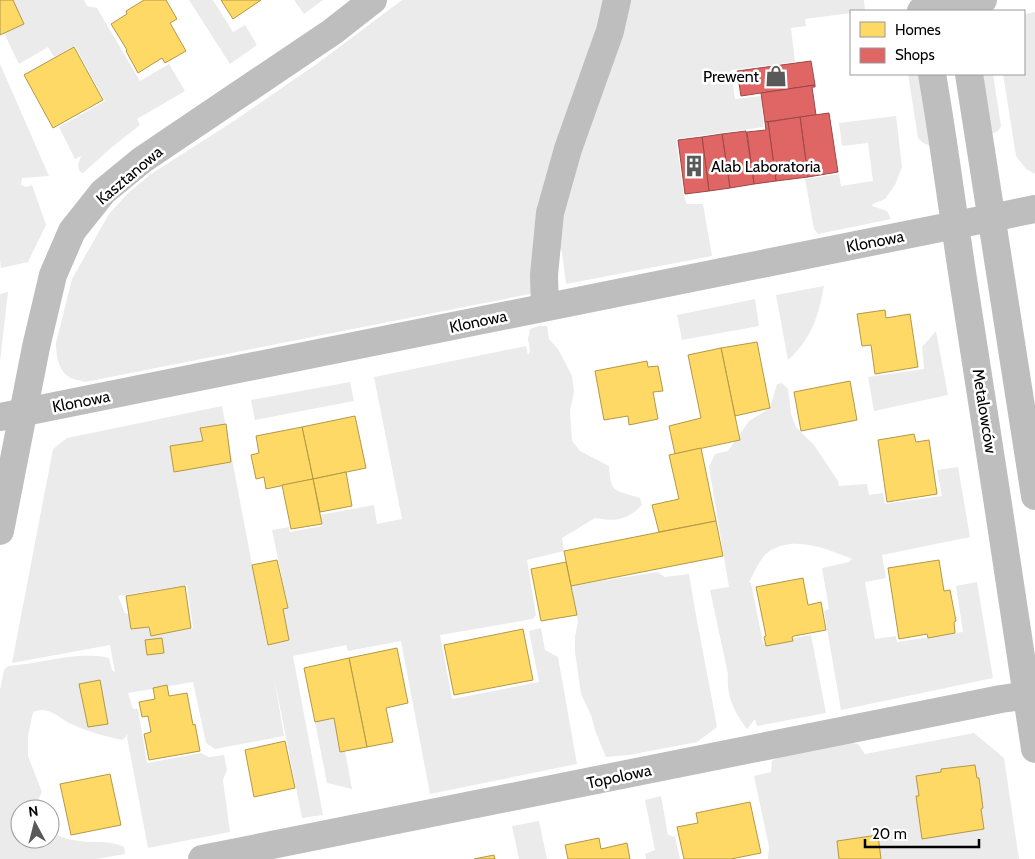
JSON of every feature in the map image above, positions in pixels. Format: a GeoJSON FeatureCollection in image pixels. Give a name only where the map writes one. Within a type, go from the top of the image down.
{"type":"FeatureCollection","features":[{"type":"Feature","properties":{"kind":"street","name":"Kasztanowa"},"geometry":{"type":"LineString","coordinates":[[0,532],[12,415],[36,347],[53,275],[72,231],[104,192],[142,160],[332,32],[373,0]]}},
{"type":"Feature","properties":{"kind":"street"},"geometry":{"type":"LineString","coordinates":[[546,307],[544,275],[550,213],[568,150],[610,31],[617,0]]}},
{"type":"Feature","properties":{"kind":"street"},"geometry":{"type":"LineString","coordinates":[[927,10],[965,4]]}},
{"type":"Feature","properties":{"kind":"street","name":"Metalowców"},"geometry":{"type":"LineString","coordinates":[[932,75],[946,152],[956,226],[1031,694],[1035,749]]}},
{"type":"Feature","properties":{"kind":"street"},"geometry":{"type":"LineString","coordinates":[[969,75],[1035,496]]}},
{"type":"Feature","properties":{"kind":"street","name":"Klonowa"},"geometry":{"type":"LineString","coordinates":[[12,415],[1035,209]]}},
{"type":"Feature","properties":{"kind":"street","name":"Topolowa"},"geometry":{"type":"LineString","coordinates":[[202,859],[1031,694]]}},
{"type":"Feature","properties":{"kind":"shaded area"},"geometry":{"type":"Polygon","coordinates":[[[13,0],[84,0],[87,6],[97,8],[140,81],[169,64],[185,91],[137,119],[140,125],[83,173],[80,172],[78,165],[81,156],[75,159],[59,127],[105,101],[75,46],[54,57],[48,47],[19,64],[4,33],[13,0]]]}},
{"type":"Feature","properties":{"kind":"shaded area"},"geometry":{"type":"Polygon","coordinates":[[[189,0],[213,0],[233,32],[245,25],[257,45],[230,64],[189,0]]]}},
{"type":"Feature","properties":{"kind":"shaded area"},"geometry":{"type":"Polygon","coordinates":[[[294,0],[323,0],[304,14],[294,0]]]}},
{"type":"Feature","properties":{"kind":"shaded area"},"geometry":{"type":"Polygon","coordinates":[[[402,0],[864,0],[865,10],[850,10],[850,13],[805,19],[806,26],[791,28],[795,62],[731,70],[735,99],[761,96],[764,127],[676,139],[684,196],[687,204],[703,204],[712,256],[566,284],[562,252],[557,241],[535,293],[85,382],[72,379],[65,374],[58,362],[56,343],[72,279],[109,214],[128,193],[151,174],[234,121],[318,63],[402,0]]]}},
{"type":"Feature","properties":{"kind":"shaded area"},"geometry":{"type":"Polygon","coordinates":[[[1035,12],[1035,174],[1026,169],[1016,156],[1003,75],[1025,75],[1026,14],[1035,12]]]}},
{"type":"Feature","properties":{"kind":"shaded area"},"geometry":{"type":"Polygon","coordinates":[[[0,64],[49,176],[22,178],[21,185],[26,187],[32,185],[46,225],[28,262],[1,268],[0,260],[0,64]]]}},
{"type":"Feature","properties":{"kind":"shaded area"},"geometry":{"type":"Polygon","coordinates":[[[908,75],[921,75],[931,146],[923,143],[918,138],[908,75]]]}},
{"type":"Feature","properties":{"kind":"shaded area"},"geometry":{"type":"Polygon","coordinates":[[[982,75],[993,75],[1001,126],[998,131],[991,134],[982,75]]]}},
{"type":"Feature","properties":{"kind":"shaded area"},"geometry":{"type":"Polygon","coordinates":[[[896,116],[902,167],[895,185],[885,199],[872,206],[887,211],[891,219],[818,234],[814,229],[805,179],[839,174],[841,186],[873,181],[868,143],[842,146],[839,123],[896,116]]]}},
{"type":"Feature","properties":{"kind":"shaded area"},"geometry":{"type":"Polygon","coordinates":[[[824,286],[813,326],[803,344],[788,360],[776,295],[824,286]]]}},
{"type":"Feature","properties":{"kind":"shaded area"},"geometry":{"type":"Polygon","coordinates":[[[8,292],[0,362],[0,294],[8,292]]]}},
{"type":"Feature","properties":{"kind":"shaded area"},"geometry":{"type":"Polygon","coordinates":[[[755,299],[759,326],[682,340],[677,315],[755,299]]]}},
{"type":"Feature","properties":{"kind":"shaded area"},"geometry":{"type":"Polygon","coordinates":[[[547,326],[549,339],[558,349],[572,376],[574,392],[570,410],[572,441],[580,451],[609,466],[613,486],[619,492],[640,498],[642,505],[621,519],[595,518],[562,538],[564,551],[527,560],[536,615],[533,619],[440,635],[452,699],[539,682],[529,631],[541,628],[545,650],[558,657],[577,764],[430,794],[401,641],[348,651],[346,645],[293,656],[323,815],[302,818],[274,677],[284,736],[215,749],[206,743],[193,682],[128,693],[133,709],[138,709],[147,763],[201,753],[209,757],[224,755],[227,770],[223,780],[230,832],[148,848],[127,737],[129,734],[122,740],[101,735],[69,723],[51,712],[41,710],[33,712],[28,736],[28,756],[42,792],[38,799],[10,799],[10,849],[60,849],[60,836],[79,841],[105,842],[118,845],[124,847],[125,854],[96,859],[0,859],[0,690],[4,670],[8,666],[72,656],[97,656],[109,658],[112,670],[115,672],[110,645],[12,663],[53,449],[67,438],[222,406],[267,644],[289,640],[283,609],[288,607],[272,530],[289,527],[290,532],[322,526],[320,515],[374,505],[377,524],[402,519],[374,377],[526,346],[528,355],[530,351],[528,339],[530,329],[547,326]],[[187,585],[118,596],[125,613],[140,619],[170,622],[170,632],[193,628],[187,585]]]}},
{"type":"Feature","properties":{"kind":"shaded area"},"geometry":{"type":"Polygon","coordinates":[[[936,331],[948,395],[874,411],[868,377],[924,369],[922,347],[936,331]]]}},
{"type":"Feature","properties":{"kind":"shaded area"},"geometry":{"type":"Polygon","coordinates":[[[350,382],[354,401],[255,420],[251,400],[350,382]]]}},
{"type":"Feature","properties":{"kind":"shaded area"},"geometry":{"type":"Polygon","coordinates":[[[782,383],[788,389],[791,414],[796,427],[814,445],[838,481],[839,486],[867,484],[869,495],[883,493],[885,504],[942,496],[937,470],[958,467],[970,537],[882,555],[886,578],[865,582],[875,639],[896,636],[897,642],[963,632],[956,586],[977,582],[993,678],[841,710],[824,611],[829,609],[822,568],[849,562],[852,559],[810,545],[788,545],[777,547],[767,553],[749,582],[751,583],[763,643],[811,635],[826,713],[757,726],[755,719],[747,729],[742,723],[735,710],[728,689],[728,674],[710,590],[729,587],[709,467],[715,454],[728,451],[749,421],[770,408],[777,384],[782,383]]]}},
{"type":"Feature","properties":{"kind":"shaded area"},"geometry":{"type":"Polygon","coordinates":[[[657,572],[665,577],[689,574],[717,727],[697,742],[629,755],[606,757],[591,715],[581,694],[575,652],[578,621],[571,586],[657,572]]]}},
{"type":"Feature","properties":{"kind":"shaded area"},"geometry":{"type":"Polygon","coordinates":[[[334,718],[340,751],[345,751],[352,789],[327,783],[315,722],[334,718]]]}},
{"type":"Feature","properties":{"kind":"shaded area"},"geometry":{"type":"Polygon","coordinates":[[[974,733],[1004,758],[1019,859],[768,859],[769,847],[754,776],[771,772],[772,761],[790,751],[846,742],[858,744],[865,754],[974,733]]]}},
{"type":"Feature","properties":{"kind":"shaded area"},"geometry":{"type":"Polygon","coordinates":[[[661,796],[668,835],[675,837],[680,859],[646,859],[645,854],[655,850],[645,800],[661,796]]]}},
{"type":"Feature","properties":{"kind":"shaded area"},"geometry":{"type":"Polygon","coordinates":[[[539,821],[547,859],[519,859],[512,826],[539,821]]]}},
{"type":"Feature","properties":{"kind":"building: Homes"},"geometry":{"type":"Polygon","coordinates":[[[0,0],[13,0],[24,24],[0,35],[0,0]]]}},
{"type":"Feature","properties":{"kind":"building: Homes"},"geometry":{"type":"Polygon","coordinates":[[[144,0],[166,0],[177,19],[170,23],[186,51],[165,63],[162,58],[138,73],[111,24],[127,14],[126,11],[144,0]]]}},
{"type":"Feature","properties":{"kind":"building: Homes"},"geometry":{"type":"Polygon","coordinates":[[[221,0],[261,0],[233,19],[221,0]]]}},
{"type":"Feature","properties":{"kind":"building: Homes"},"geometry":{"type":"Polygon","coordinates":[[[74,47],[103,100],[53,128],[24,75],[74,47]]]}},
{"type":"Feature","properties":{"kind":"building: Homes"},"geometry":{"type":"Polygon","coordinates":[[[885,310],[886,318],[910,314],[918,367],[875,374],[871,345],[862,346],[857,314],[885,310]]]}},
{"type":"Feature","properties":{"kind":"building: Homes"},"geometry":{"type":"Polygon","coordinates":[[[757,342],[770,408],[735,416],[721,348],[757,342]]]}},
{"type":"Feature","properties":{"kind":"building: Homes"},"geometry":{"type":"Polygon","coordinates":[[[721,348],[740,440],[675,454],[669,426],[701,418],[688,355],[721,348]]]}},
{"type":"Feature","properties":{"kind":"building: Homes"},"geometry":{"type":"Polygon","coordinates":[[[647,361],[648,367],[658,366],[663,391],[653,392],[658,419],[629,425],[628,416],[604,420],[595,371],[647,361]]]}},
{"type":"Feature","properties":{"kind":"building: Homes"},"geometry":{"type":"Polygon","coordinates":[[[850,381],[857,420],[801,431],[794,392],[850,381]]]}},
{"type":"Feature","properties":{"kind":"building: Homes"},"geometry":{"type":"Polygon","coordinates":[[[355,416],[366,468],[313,479],[302,427],[355,416]]]}},
{"type":"Feature","properties":{"kind":"building: Homes"},"geometry":{"type":"Polygon","coordinates":[[[226,424],[231,462],[174,472],[170,446],[203,441],[200,428],[226,424]]]}},
{"type":"Feature","properties":{"kind":"building: Homes"},"geometry":{"type":"Polygon","coordinates":[[[302,427],[313,479],[266,489],[264,477],[256,479],[251,455],[259,453],[256,436],[302,427]]]}},
{"type":"Feature","properties":{"kind":"building: Homes"},"geometry":{"type":"Polygon","coordinates":[[[914,434],[916,442],[929,440],[937,494],[887,502],[878,440],[914,434]]]}},
{"type":"Feature","properties":{"kind":"building: Homes"},"geometry":{"type":"Polygon","coordinates":[[[701,448],[716,521],[659,532],[652,505],[679,499],[669,455],[701,448]]]}},
{"type":"Feature","properties":{"kind":"building: Homes"},"geometry":{"type":"Polygon","coordinates":[[[346,472],[352,506],[320,512],[313,479],[346,472]]]}},
{"type":"Feature","properties":{"kind":"building: Homes"},"geometry":{"type":"Polygon","coordinates":[[[313,479],[322,524],[291,529],[282,485],[313,479]]]}},
{"type":"Feature","properties":{"kind":"building: Homes"},"geometry":{"type":"Polygon","coordinates":[[[716,521],[723,556],[571,586],[564,551],[716,521]]]}},
{"type":"Feature","properties":{"kind":"building: Homes"},"geometry":{"type":"Polygon","coordinates":[[[277,560],[288,608],[283,609],[289,640],[268,645],[252,565],[277,560]]]}},
{"type":"Feature","properties":{"kind":"building: Homes"},"geometry":{"type":"Polygon","coordinates":[[[939,560],[944,591],[950,590],[956,621],[954,622],[955,633],[928,638],[927,634],[899,639],[888,568],[939,560]]]}},
{"type":"Feature","properties":{"kind":"building: Homes"},"geometry":{"type":"Polygon","coordinates":[[[566,562],[577,615],[541,621],[531,569],[566,562]]]}},
{"type":"Feature","properties":{"kind":"building: Homes"},"geometry":{"type":"Polygon","coordinates":[[[803,578],[808,605],[821,602],[826,630],[794,636],[792,637],[793,641],[766,646],[764,637],[766,636],[756,587],[803,578]]]}},
{"type":"Feature","properties":{"kind":"building: Homes"},"geometry":{"type":"Polygon","coordinates":[[[185,586],[191,628],[151,636],[149,627],[131,629],[126,596],[185,586]]]}},
{"type":"Feature","properties":{"kind":"building: Homes"},"geometry":{"type":"Polygon","coordinates":[[[523,629],[533,680],[454,695],[444,645],[523,629]]]}},
{"type":"Feature","properties":{"kind":"building: Homes"},"geometry":{"type":"Polygon","coordinates":[[[162,638],[164,653],[147,655],[145,640],[162,638]]]}},
{"type":"Feature","properties":{"kind":"building: Homes"},"geometry":{"type":"Polygon","coordinates":[[[397,648],[408,703],[386,708],[393,742],[367,747],[349,658],[397,648]]]}},
{"type":"Feature","properties":{"kind":"building: Homes"},"geometry":{"type":"Polygon","coordinates":[[[349,658],[367,747],[340,752],[334,718],[315,722],[304,668],[349,658]]]}},
{"type":"Feature","properties":{"kind":"building: Homes"},"geometry":{"type":"Polygon","coordinates":[[[100,680],[108,724],[88,727],[79,684],[100,680]]]}},
{"type":"Feature","properties":{"kind":"building: Homes"},"geometry":{"type":"Polygon","coordinates":[[[167,685],[169,696],[187,693],[200,751],[149,760],[144,734],[151,732],[148,716],[142,717],[139,702],[155,699],[153,688],[167,685]]]}},
{"type":"Feature","properties":{"kind":"building: Homes"},"geometry":{"type":"Polygon","coordinates":[[[285,741],[295,788],[254,797],[245,750],[285,741]]]}},
{"type":"Feature","properties":{"kind":"building: Homes"},"geometry":{"type":"Polygon","coordinates":[[[975,765],[977,778],[979,778],[984,829],[922,839],[916,796],[919,796],[916,776],[941,772],[941,769],[975,765]]]}},
{"type":"Feature","properties":{"kind":"building: Homes"},"geometry":{"type":"Polygon","coordinates":[[[110,774],[121,825],[71,835],[60,784],[110,774]]]}},
{"type":"Feature","properties":{"kind":"building: Homes"},"geometry":{"type":"Polygon","coordinates":[[[750,802],[761,853],[731,859],[684,859],[677,827],[698,823],[696,813],[750,802]]]}},
{"type":"Feature","properties":{"kind":"building: Homes"},"geometry":{"type":"Polygon","coordinates":[[[878,835],[881,859],[839,859],[837,841],[878,835]]]}},
{"type":"Feature","properties":{"kind":"building: Homes"},"geometry":{"type":"Polygon","coordinates":[[[599,838],[601,849],[627,843],[630,859],[568,859],[565,845],[599,838]]]}},
{"type":"Feature","properties":{"kind":"building: Homes"},"geometry":{"type":"Polygon","coordinates":[[[494,855],[495,859],[474,859],[494,855]]]}},
{"type":"Feature","properties":{"kind":"building: Shops","name":"Prewent"},"geometry":{"type":"Polygon","coordinates":[[[811,61],[815,85],[741,96],[737,71],[811,61]]]}},
{"type":"Feature","properties":{"kind":"building: Shops"},"geometry":{"type":"Polygon","coordinates":[[[815,85],[815,87],[812,87],[816,115],[765,122],[761,93],[815,85]]]}},
{"type":"Feature","properties":{"kind":"building: Shops"},"geometry":{"type":"Polygon","coordinates":[[[829,113],[838,172],[808,177],[800,117],[829,113]]]}},
{"type":"Feature","properties":{"kind":"building: Shops"},"geometry":{"type":"Polygon","coordinates":[[[800,117],[808,177],[776,181],[768,122],[800,117]]]}},
{"type":"Feature","properties":{"kind":"building: Shops"},"geometry":{"type":"Polygon","coordinates":[[[765,122],[768,122],[776,181],[754,184],[747,132],[766,130],[765,122]]]}},
{"type":"Feature","properties":{"kind":"building: Shops"},"geometry":{"type":"Polygon","coordinates":[[[746,131],[754,184],[730,188],[722,134],[746,131]]]}},
{"type":"Feature","properties":{"kind":"building: Shops"},"geometry":{"type":"Polygon","coordinates":[[[722,134],[730,188],[709,191],[702,137],[722,134]]]}},
{"type":"Feature","properties":{"kind":"building: Shops","name":"Alab Laboratoria"},"geometry":{"type":"Polygon","coordinates":[[[702,137],[709,191],[685,194],[678,140],[702,137]]]}},
{"type":"Feature","properties":{"kind":"place","name":"Prewent"},"geometry":{"type":"Point","coordinates":[776,76]}},
{"type":"Feature","properties":{"kind":"place","name":"Alab Laboratoria"},"geometry":{"type":"Point","coordinates":[694,166]}}]}
